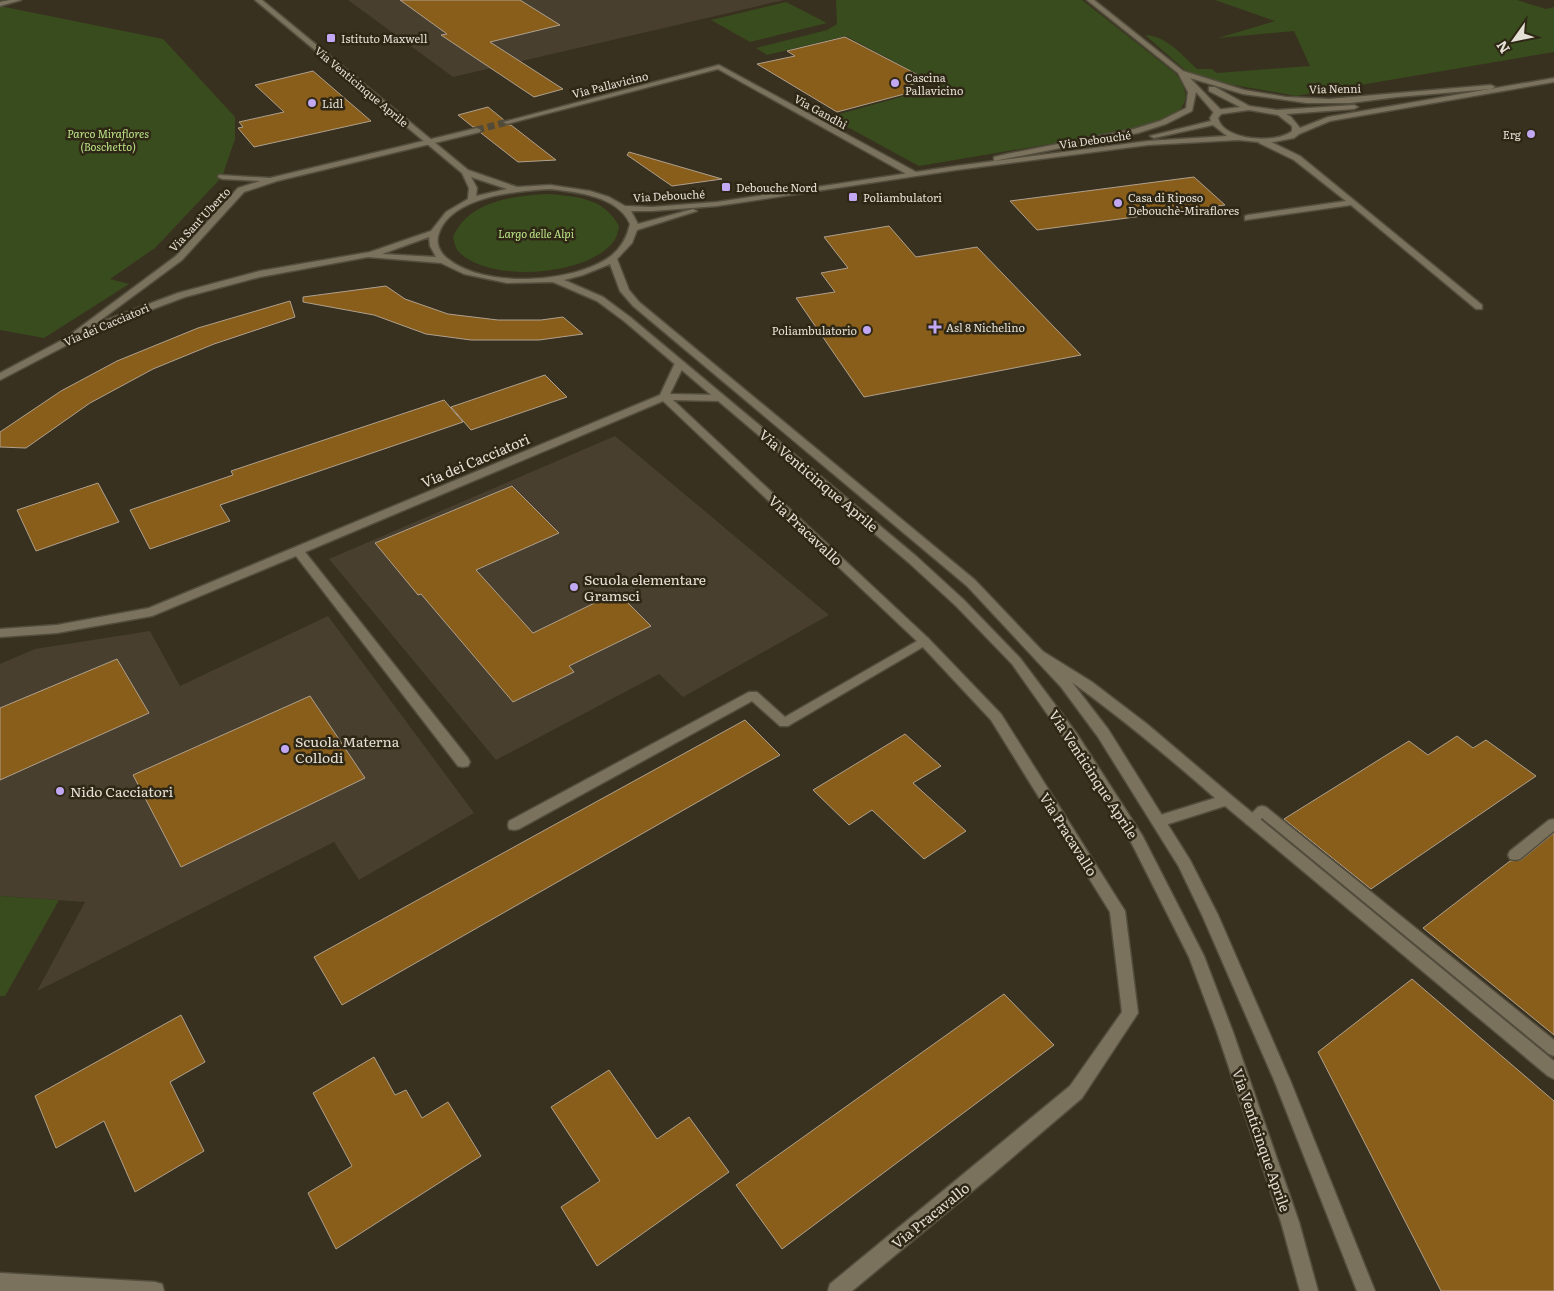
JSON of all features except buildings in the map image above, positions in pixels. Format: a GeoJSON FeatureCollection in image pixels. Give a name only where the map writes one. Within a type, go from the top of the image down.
{"type":"FeatureCollection","features":[{"type":"Feature","properties":{"kind":"street"},"geometry":{"type":"LineString","coordinates":[[0,4],[18,0]]}},
{"type":"Feature","properties":{"kind":"street","name":"Via Venticinque Aprile"},"geometry":{"type":"LineString","coordinates":[[258,0],[465,172],[517,189]]}},
{"type":"Feature","properties":{"kind":"street","name":"Via Nenni"},"geometry":{"type":"LineString","coordinates":[[1090,0],[1182,72],[1247,107]]}},
{"type":"Feature","properties":{"kind":"street","name":"Via Pallavicino"},"geometry":{"type":"LineString","coordinates":[[507,122],[719,67]]}},
{"type":"Feature","properties":{"kind":"street","name":"Via Gandhi"},"geometry":{"type":"LineString","coordinates":[[719,67],[913,174]]}},
{"type":"Feature","properties":{"kind":"street","name":"Via Nenni"},"geometry":{"type":"LineString","coordinates":[[1182,72],[1207,82],[1246,93],[1314,100],[1351,101],[1402,94],[1491,87]]}},
{"type":"Feature","properties":{"kind":"street","name":"Via Nenni"},"geometry":{"type":"LineString","coordinates":[[1182,72],[1218,112]]}},
{"type":"Feature","properties":{"kind":"street","name":"Via Nenni"},"geometry":{"type":"LineString","coordinates":[[997,159],[1053,146],[1153,128],[1175,119],[1189,109],[1192,92],[1182,72]]}},
{"type":"Feature","properties":{"kind":"street","name":"Via Debouché"},"geometry":{"type":"LineString","coordinates":[[622,208],[652,209],[717,204],[913,174],[1148,143],[1238,138],[1262,141],[1282,139],[1328,119],[1554,80]]}},
{"type":"Feature","properties":{"kind":"street","name":"Via Debouché"},"geometry":{"type":"LineString","coordinates":[[1273,112],[1354,106],[1491,87],[1505,87]]}},
{"type":"Feature","properties":{"kind":"street","name":"Via Debouché"},"geometry":{"type":"LineString","coordinates":[[1218,112],[1247,107],[1273,112],[1292,121],[1296,126],[1296,132]]}},
{"type":"Feature","properties":{"kind":"street"},"geometry":{"type":"LineString","coordinates":[[1214,123],[1214,118],[1218,112]]}},
{"type":"Feature","properties":{"kind":"street","name":"Via Debouché"},"geometry":{"type":"LineString","coordinates":[[956,168],[997,159],[1147,137],[1214,123],[1219,129],[1238,138]]}},
{"type":"Feature","properties":{"kind":"street"},"geometry":{"type":"LineString","coordinates":[[428,141],[477,130]]}},
{"type":"Feature","properties":{"kind":"street"},"geometry":{"type":"LineString","coordinates":[[1282,139],[1297,158]]}},
{"type":"Feature","properties":{"kind":"street","name":"Via Sant'Uberto"},"geometry":{"type":"LineString","coordinates":[[72,337],[179,258],[241,190],[274,179],[428,141]]}},
{"type":"Feature","properties":{"kind":"street"},"geometry":{"type":"LineString","coordinates":[[1262,141],[1297,158],[1479,307]]}},
{"type":"Feature","properties":{"kind":"street"},"geometry":{"type":"LineString","coordinates":[[465,172],[473,188],[472,202]]}},
{"type":"Feature","properties":{"kind":"street","name":"Via Sant'Uberto"},"geometry":{"type":"LineString","coordinates":[[222,177],[274,179]]}},
{"type":"Feature","properties":{"kind":"street"},"geometry":{"type":"LineString","coordinates":[[550,187],[580,190],[604,197],[622,208],[634,221],[635,228],[626,246],[612,258],[589,270],[554,278],[524,281],[491,279],[463,272],[443,260],[434,247],[434,233],[445,218],[472,202],[517,189],[550,187]]}},
{"type":"Feature","properties":{"kind":"street"},"geometry":{"type":"LineString","coordinates":[[1248,218],[1352,202]]}},
{"type":"Feature","properties":{"kind":"street","name":"Via Debouché"},"geometry":{"type":"LineString","coordinates":[[635,228],[717,204]]}},
{"type":"Feature","properties":{"kind":"street","name":"Via dei Cacciatori"},"geometry":{"type":"LineString","coordinates":[[0,377],[72,337],[119,316],[171,298],[277,270],[364,256],[434,233]]}},
{"type":"Feature","properties":{"kind":"street","name":"Via dei Cacciatori"},"geometry":{"type":"LineString","coordinates":[[364,256],[443,260]]}},
{"type":"Feature","properties":{"kind":"street","name":"Via Venticinque Aprile"},"geometry":{"type":"LineString","coordinates":[[612,258],[626,291],[636,304],[971,583],[1066,684],[1103,734],[1159,821],[1210,915],[1282,1080],[1366,1291]]}},
{"type":"Feature","properties":{"kind":"street","name":"Via Venticinque Aprile"},"geometry":{"type":"LineString","coordinates":[[554,278],[600,299],[628,319],[912,560],[960,603],[1016,661],[1048,703],[1096,772],[1137,839],[1196,956],[1225,1032],[1290,1222],[1309,1291]]}},
{"type":"Feature","properties":{"kind":"street"},"geometry":{"type":"LineString","coordinates":[[680,363],[664,397],[721,398]]}},
{"type":"Feature","properties":{"kind":"street","name":"Via dei Cacciatori"},"geometry":{"type":"LineString","coordinates":[[0,633],[36,633],[89,625],[152,612],[664,397]]}},
{"type":"Feature","properties":{"kind":"street","name":"Via Pracavallo"},"geometry":{"type":"LineString","coordinates":[[664,397],[924,642],[996,716],[1117,911],[1130,1013],[1076,1092],[837,1291]]}},
{"type":"Feature","properties":{"kind":"street"},"geometry":{"type":"LineString","coordinates":[[297,550],[463,762]]}},
{"type":"Feature","properties":{"kind":"street","name":"Via Venticinque Aprile"},"geometry":{"type":"LineString","coordinates":[[1035,650],[1087,685],[1142,726],[1250,820],[1554,1071]]}},
{"type":"Feature","properties":{"kind":"street","name":"Via Venticinque Aprile"},"geometry":{"type":"LineString","coordinates":[[1159,821],[1227,800]]}},
{"type":"Feature","properties":{"kind":"street"},"geometry":{"type":"LineString","coordinates":[[0,1282],[156,1291]]}},
{"type":"Feature","properties":{"kind":"lane"},"geometry":{"type":"LineString","coordinates":[[514,825],[753,695],[784,723],[924,642]]}},
{"type":"Feature","properties":{"kind":"lane"},"geometry":{"type":"LineString","coordinates":[[1250,820],[1262,811],[1554,1049]]}},
{"type":"Feature","properties":{"kind":"lane"},"geometry":{"type":"LineString","coordinates":[[1515,855],[1554,824]]}},
{"type":"Feature","properties":{"kind":"shaded area"},"geometry":{"type":"Polygon","coordinates":[[[348,0],[784,0],[453,77],[348,0]]]}},
{"type":"Feature","properties":{"kind":"shaded area","name":"Scuola elementare Gramsci"},"geometry":{"type":"Polygon","coordinates":[[[615,436],[829,615],[683,697],[659,674],[496,760],[329,559],[615,436]]]}},
{"type":"Feature","properties":{"kind":"shaded area","name":"Scuola Materna Collodi"},"geometry":{"type":"Polygon","coordinates":[[[328,616],[474,813],[359,880],[334,842],[37,991],[85,902],[0,896],[0,664],[35,649],[150,631],[180,686],[328,616]]]}},
{"type":"Feature","properties":{"kind":"green space"},"geometry":{"type":"Polygon","coordinates":[[[836,0],[1082,0],[1175,73],[1184,87],[1185,99],[1181,108],[1172,116],[1147,126],[919,166],[829,117],[940,86],[846,36],[767,55],[756,48],[827,30],[837,24],[836,0]]]}},
{"type":"Feature","properties":{"kind":"green space"},"geometry":{"type":"Polygon","coordinates":[[[1215,0],[1517,0],[1546,9],[1554,7],[1554,52],[1296,96],[1223,83],[1185,70],[1145,35],[1153,36],[1167,43],[1180,52],[1197,69],[1212,69],[1217,73],[1310,66],[1294,31],[1218,38],[1275,21],[1215,0]]]}},
{"type":"Feature","properties":{"kind":"green space"},"geometry":{"type":"Polygon","coordinates":[[[786,2],[827,23],[750,42],[711,20],[786,2]]]}},
{"type":"Feature","properties":{"kind":"green space","name":"Parco Miraflores (Boschetto)"},"geometry":{"type":"Polygon","coordinates":[[[0,6],[163,39],[235,117],[235,139],[222,177],[155,248],[110,279],[129,284],[44,338],[0,330],[0,6]]]}},
{"type":"Feature","properties":{"kind":"green space","name":"Largo delle Alpi"},"geometry":{"type":"Polygon","coordinates":[[[549,194],[580,198],[598,204],[613,217],[619,226],[614,241],[601,253],[583,262],[538,272],[514,272],[492,268],[472,261],[458,251],[453,237],[460,225],[481,208],[493,202],[521,196],[549,194]]]}},
{"type":"Feature","properties":{"kind":"green space"},"geometry":{"type":"Polygon","coordinates":[[[0,896],[59,900],[5,996],[0,996],[0,896]]]}},
{"type":"Feature","properties":{"kind":"tunnel"},"geometry":{"type":"LineString","coordinates":[[477,130],[507,122]]}},
{"type":"Feature","properties":{"kind":"place","name":"Istituto Maxwell"},"geometry":{"type":"Point","coordinates":[331,38]}},
{"type":"Feature","properties":{"kind":"place","name":"Cascina Pallavicino"},"geometry":{"type":"Point","coordinates":[895,83]}},
{"type":"Feature","properties":{"kind":"place","name":"Lidl"},"geometry":{"type":"Point","coordinates":[312,103]}},
{"type":"Feature","properties":{"kind":"place","name":"Erg"},"geometry":{"type":"Point","coordinates":[1531,134]}},
{"type":"Feature","properties":{"kind":"place","name":"Debouche Nord"},"geometry":{"type":"Point","coordinates":[726,187]}},
{"type":"Feature","properties":{"kind":"place","name":"Poliambulatori"},"geometry":{"type":"Point","coordinates":[853,197]}},
{"type":"Feature","properties":{"kind":"place","name":"Casa di Riposo Debouchè-Miraflores"},"geometry":{"type":"Point","coordinates":[1118,203]}},
{"type":"Feature","properties":{"kind":"place","name":"Asl 8 Nichelino"},"geometry":{"type":"Point","coordinates":[935,327]}},
{"type":"Feature","properties":{"kind":"place","name":"Poliambulatorio"},"geometry":{"type":"Point","coordinates":[867,330]}},
{"type":"Feature","properties":{"kind":"place","name":"Scuola elementare Gramsci"},"geometry":{"type":"Point","coordinates":[574,587]}},
{"type":"Feature","properties":{"kind":"place","name":"Scuola Materna Collodi"},"geometry":{"type":"Point","coordinates":[285,749]}},
{"type":"Feature","properties":{"kind":"place","name":"Nido Cacciatori"},"geometry":{"type":"Point","coordinates":[60,791]}}]}
